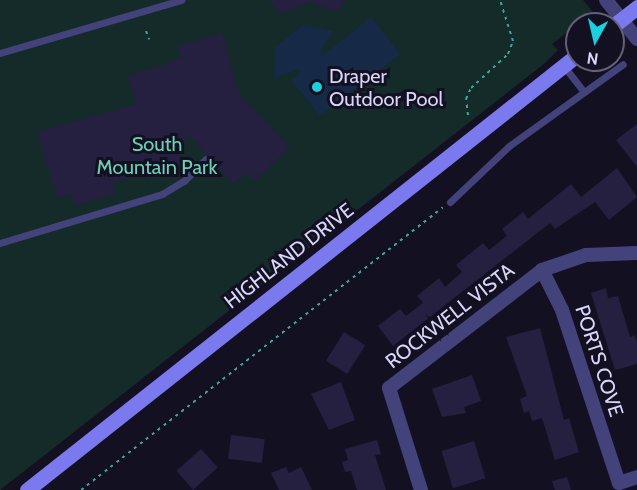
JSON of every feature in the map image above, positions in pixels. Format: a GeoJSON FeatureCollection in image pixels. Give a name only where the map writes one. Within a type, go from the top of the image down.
{"type":"FeatureCollection","features":[{"type":"Feature","properties":{"kind":"main road","name":"HIGHLAND DRIVE"},"geometry":{"type":"LineString","coordinates":[[27,490],[564,65]]}},
{"type":"Feature","properties":{"kind":"street"},"geometry":{"type":"LineString","coordinates":[[625,29],[637,39]]}},
{"type":"Feature","properties":{"kind":"street","name":"ROCKWELL VISTA"},"geometry":{"type":"LineString","coordinates":[[421,490],[389,388],[542,270],[586,255],[637,254]]}},
{"type":"Feature","properties":{"kind":"street","name":"PORTS COVE"},"geometry":{"type":"LineString","coordinates":[[542,270],[562,310],[618,483],[637,477]]}},
{"type":"Feature","properties":{"kind":"lane"},"geometry":{"type":"LineString","coordinates":[[0,53],[181,0]]}},
{"type":"Feature","properties":{"kind":"lane"},"geometry":{"type":"LineString","coordinates":[[564,65],[584,92]]}},
{"type":"Feature","properties":{"kind":"lane"},"geometry":{"type":"LineString","coordinates":[[450,202],[509,146],[612,72]]}},
{"type":"Feature","properties":{"kind":"lane"},"geometry":{"type":"LineString","coordinates":[[0,243],[162,194],[184,181],[206,159]]}},
{"type":"Feature","properties":{"kind":"path"},"geometry":{"type":"LineString","coordinates":[[468,115],[466,99],[471,88],[508,54],[513,41],[500,0]]}},
{"type":"Feature","properties":{"kind":"path"},"geometry":{"type":"LineString","coordinates":[[146,31],[149,39]]}},
{"type":"Feature","properties":{"kind":"path"},"geometry":{"type":"LineString","coordinates":[[81,490],[450,202]]}},
{"type":"Feature","properties":{"kind":"green space","name":"South Mountain Park"},"geometry":{"type":"Polygon","coordinates":[[[0,0],[583,0],[593,12],[565,12],[565,34],[552,44],[558,50],[545,63],[0,490],[0,0]]]}},
{"type":"Feature","properties":{"kind":"water"},"geometry":{"type":"Polygon","coordinates":[[[371,17],[400,54],[320,116],[291,80],[300,72],[298,69],[274,78],[275,47],[303,25],[334,31],[319,53],[322,56],[371,17]]]}},
{"type":"Feature","properties":{"kind":"building"},"geometry":{"type":"Polygon","coordinates":[[[269,0],[345,0],[338,12],[310,2],[280,14],[269,0]]]}},
{"type":"Feature","properties":{"kind":"building"},"geometry":{"type":"Polygon","coordinates":[[[222,33],[239,94],[290,147],[254,181],[246,173],[234,184],[187,134],[179,164],[112,183],[115,194],[74,206],[71,194],[57,198],[37,132],[136,104],[128,76],[180,59],[177,46],[222,33]]]}},
{"type":"Feature","properties":{"kind":"building"},"geometry":{"type":"Polygon","coordinates":[[[637,124],[637,167],[616,140],[637,124]]]}},
{"type":"Feature","properties":{"kind":"building"},"geometry":{"type":"Polygon","coordinates":[[[617,168],[637,197],[609,220],[595,202],[555,229],[550,223],[393,346],[378,326],[400,309],[406,316],[423,303],[417,296],[439,278],[445,287],[462,272],[456,265],[483,243],[489,250],[507,236],[502,229],[523,212],[528,219],[571,184],[581,197],[617,168]]]}},
{"type":"Feature","properties":{"kind":"building"},"geometry":{"type":"Polygon","coordinates":[[[606,288],[608,298],[618,296],[630,337],[635,335],[637,342],[637,364],[615,370],[591,293],[606,288]]]}},
{"type":"Feature","properties":{"kind":"building"},"geometry":{"type":"Polygon","coordinates":[[[540,328],[564,420],[569,418],[579,452],[555,460],[542,418],[532,421],[529,411],[524,413],[520,399],[527,396],[506,337],[540,328]]]}},
{"type":"Feature","properties":{"kind":"building"},"geometry":{"type":"Polygon","coordinates":[[[344,332],[365,345],[347,374],[326,361],[344,332]]]}},
{"type":"Feature","properties":{"kind":"building"},"geometry":{"type":"Polygon","coordinates":[[[472,375],[481,401],[464,407],[466,413],[442,417],[432,389],[472,375]]]}},
{"type":"Feature","properties":{"kind":"building"},"geometry":{"type":"Polygon","coordinates":[[[341,382],[355,420],[329,430],[311,394],[341,382]]]}},
{"type":"Feature","properties":{"kind":"building"},"geometry":{"type":"Polygon","coordinates":[[[231,435],[265,439],[262,463],[228,459],[231,435]]]}},
{"type":"Feature","properties":{"kind":"building"},"geometry":{"type":"Polygon","coordinates":[[[377,440],[381,454],[375,455],[386,490],[357,490],[351,471],[345,472],[342,462],[348,460],[345,449],[377,440]]]}},
{"type":"Feature","properties":{"kind":"building"},"geometry":{"type":"Polygon","coordinates":[[[474,441],[485,478],[453,488],[441,451],[474,441]]]}},
{"type":"Feature","properties":{"kind":"building"},"geometry":{"type":"Polygon","coordinates":[[[201,449],[218,468],[193,490],[176,471],[201,449]]]}},
{"type":"Feature","properties":{"kind":"building"},"geometry":{"type":"Polygon","coordinates":[[[286,467],[289,473],[301,467],[312,490],[279,490],[271,473],[286,467]]]}},
{"type":"Feature","properties":{"kind":"building"},"geometry":{"type":"Polygon","coordinates":[[[567,477],[571,490],[555,490],[552,481],[567,477]]]}},
{"type":"Feature","properties":{"kind":"place","name":"Draper Outdoor Pool"},"geometry":{"type":"Point","coordinates":[317,87]}}]}
